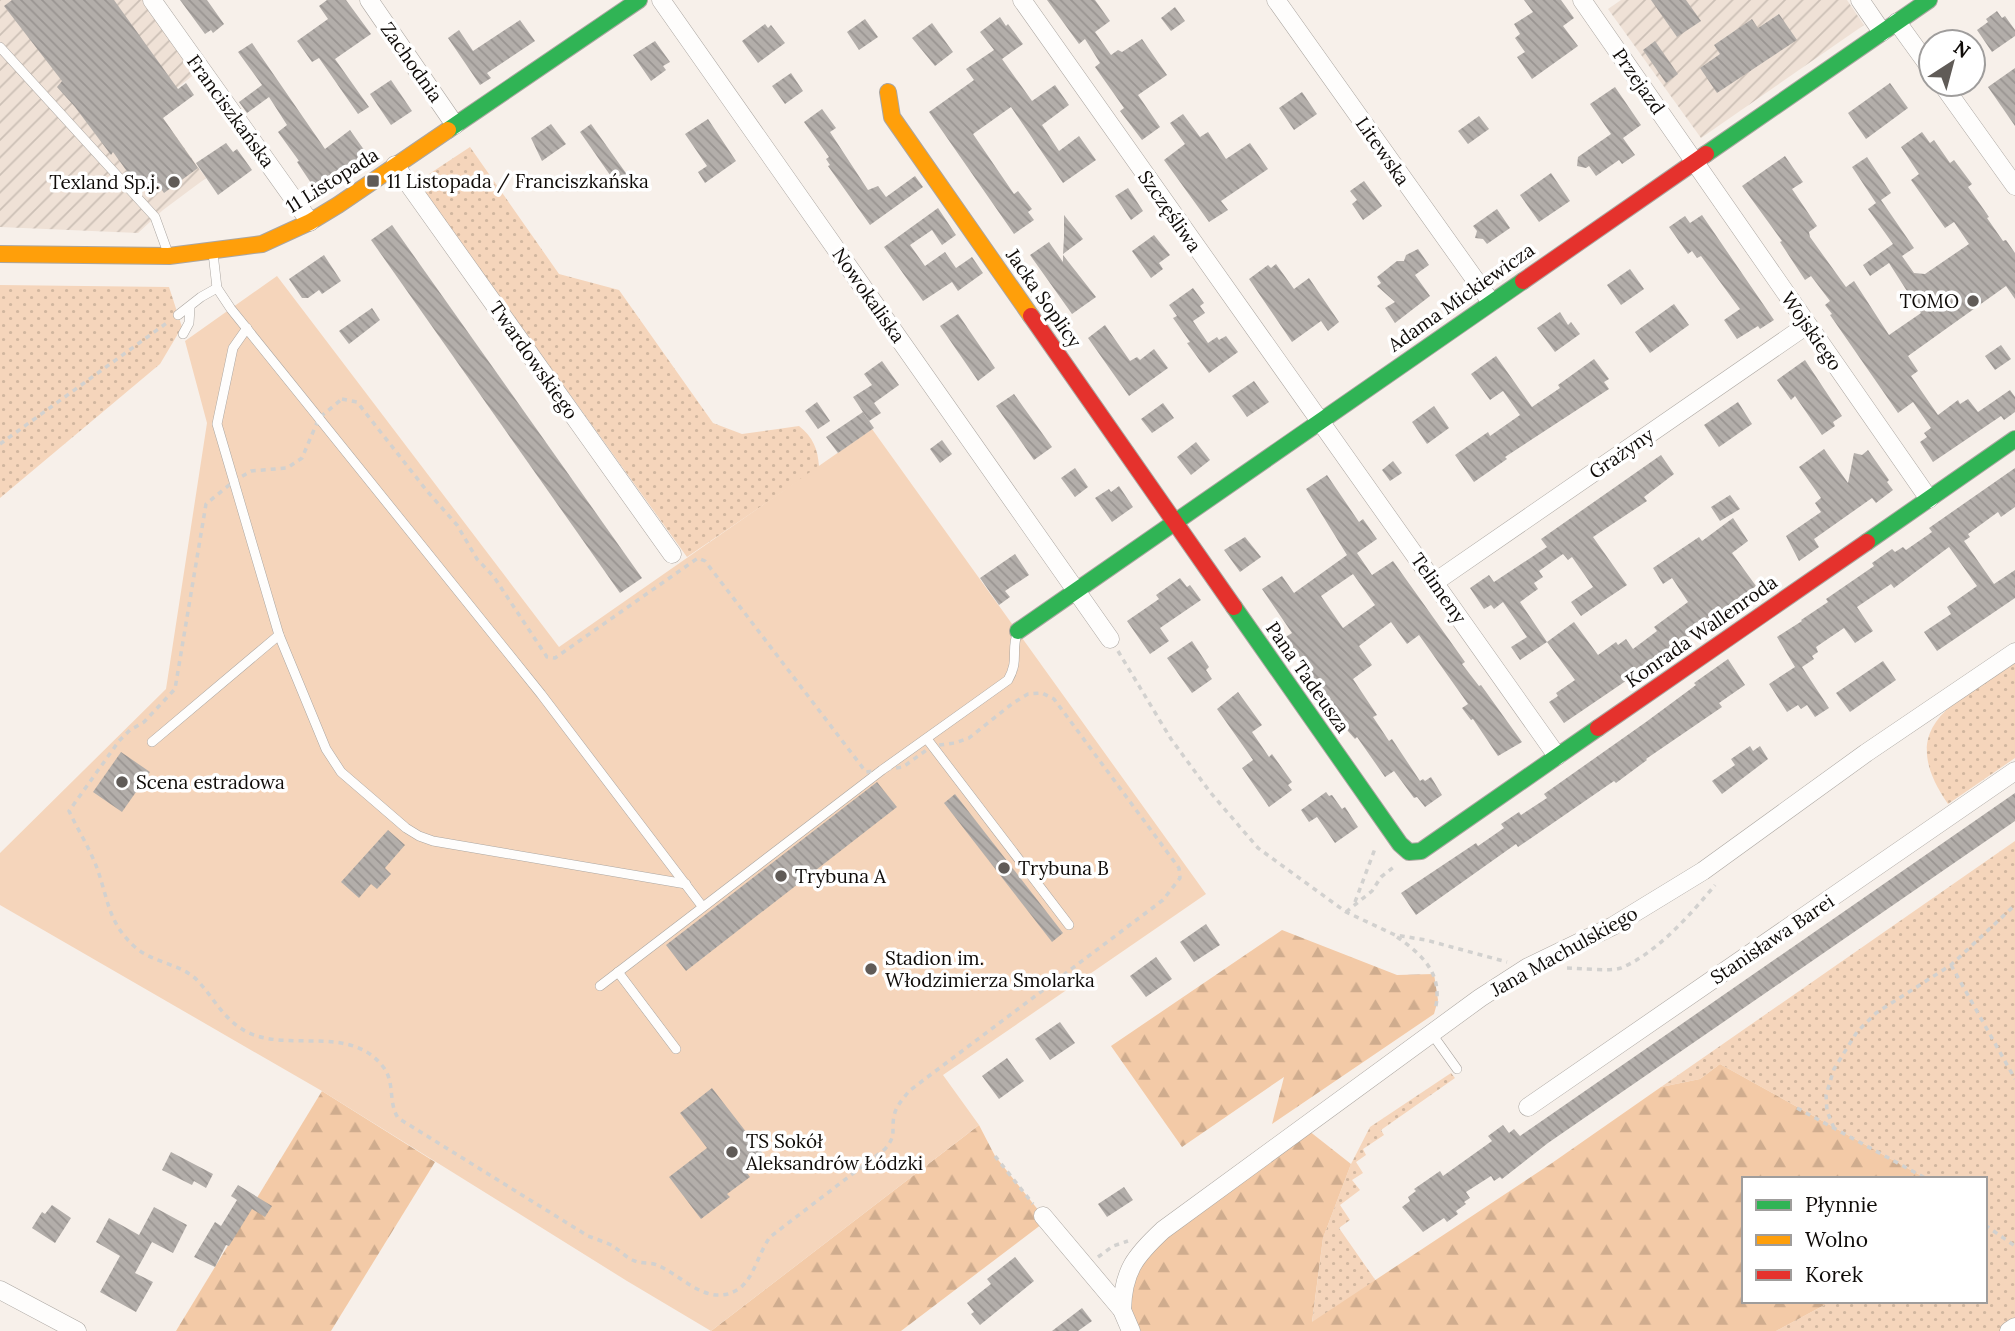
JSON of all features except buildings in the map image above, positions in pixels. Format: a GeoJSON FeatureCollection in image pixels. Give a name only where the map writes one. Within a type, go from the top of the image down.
{"type":"FeatureCollection","features":[{"type":"Feature","properties":{"kind":"street","name":"Franciszkańska"},"geometry":{"type":"LineString","coordinates":[[152,0],[310,222]]}},
{"type":"Feature","properties":{"kind":"street","name":"Zachodnia"},"geometry":{"type":"LineString","coordinates":[[369,0],[455,125]]}},
{"type":"Feature","properties":{"kind":"street","name":"11 Listopada"},"geometry":{"type":"LineString","coordinates":[[0,254],[169,256],[261,244],[310,222],[639,0]]}},
{"type":"Feature","properties":{"kind":"street","name":"Nowokaliska"},"geometry":{"type":"LineString","coordinates":[[661,0],[1110,639]]}},
{"type":"Feature","properties":{"kind":"street","name":"Szczęśliwa"},"geometry":{"type":"LineString","coordinates":[[1022,0],[1319,421]]}},
{"type":"Feature","properties":{"kind":"street","name":"Litewska"},"geometry":{"type":"LineString","coordinates":[[1276,0],[1491,302]]}},
{"type":"Feature","properties":{"kind":"street","name":"Przejazd"},"geometry":{"type":"LineString","coordinates":[[1582,0],[1695,162]]}},
{"type":"Feature","properties":{"kind":"street"},"geometry":{"type":"LineString","coordinates":[[1860,0],[1917,55]]}},
{"type":"Feature","properties":{"kind":"street","name":"Adama Mickiewicza"},"geometry":{"type":"LineString","coordinates":[[1018,631],[1929,0]]}},
{"type":"Feature","properties":{"kind":"street","name":"Jacka Soplicy"},"geometry":{"type":"LineString","coordinates":[[888,92],[892,117],[1175,523]]}},
{"type":"Feature","properties":{"kind":"street"},"geometry":{"type":"LineString","coordinates":[[1952,98],[2014,183]]}},
{"type":"Feature","properties":{"kind":"street","name":"Wojskiego"},"geometry":{"type":"LineString","coordinates":[[1695,162],[1929,499]]}},
{"type":"Feature","properties":{"kind":"street","name":"Twardowskiego"},"geometry":{"type":"LineString","coordinates":[[396,165],[672,554]]}},
{"type":"Feature","properties":{"kind":"street","name":"Grażyny"},"geometry":{"type":"LineString","coordinates":[[1435,582],[1807,325]]}},
{"type":"Feature","properties":{"kind":"street","name":"Telimeny"},"geometry":{"type":"LineString","coordinates":[[1319,421],[1557,756]]}},
{"type":"Feature","properties":{"kind":"street","name":"Konrada Wallenroda"},"geometry":{"type":"LineString","coordinates":[[1409,852],[1421,851],[2015,439]]}},
{"type":"Feature","properties":{"kind":"street","name":"Pana Tadeusza"},"geometry":{"type":"LineString","coordinates":[[1175,523],[1399,844],[1409,852]]}},
{"type":"Feature","properties":{"kind":"street","name":"Jana Machulskiego"},"geometry":{"type":"LineString","coordinates":[[1122,1310],[1122,1285],[1132,1264],[1147,1244],[1163,1230],[1480,998],[1528,967],[1613,926],[1703,871],[1866,753],[2015,652]]}},
{"type":"Feature","properties":{"kind":"street","name":"Stanisława Barei"},"geometry":{"type":"LineString","coordinates":[[1528,1107],[2015,771]]}},
{"type":"Feature","properties":{"kind":"street"},"geometry":{"type":"LineString","coordinates":[[1043,1216],[1122,1310],[1132,1331]]}},
{"type":"Feature","properties":{"kind":"street"},"geometry":{"type":"LineString","coordinates":[[0,1290],[77,1331]]}},
{"type":"Feature","properties":{"kind":"street"},"geometry":{"type":"LineString","coordinates":[[2009,1331],[2015,1326]]}},
{"type":"Feature","properties":{"kind":"lane"},"geometry":{"type":"LineString","coordinates":[[0,47],[155,217],[169,256]]}},
{"type":"Feature","properties":{"kind":"lane"},"geometry":{"type":"LineString","coordinates":[[213,252],[218,288],[247,328],[541,694],[702,906]]}},
{"type":"Feature","properties":{"kind":"lane"},"geometry":{"type":"LineString","coordinates":[[178,315],[218,288]]}},
{"type":"Feature","properties":{"kind":"lane"},"geometry":{"type":"LineString","coordinates":[[183,334],[189,323],[190,308]]}},
{"type":"Feature","properties":{"kind":"lane"},"geometry":{"type":"LineString","coordinates":[[247,328],[233,348],[217,424],[279,635],[326,749],[341,772],[419,836],[686,884]]}},
{"type":"Feature","properties":{"kind":"lane"},"geometry":{"type":"LineString","coordinates":[[600,986],[882,770],[1008,680],[1015,667],[1013,642],[1018,631]]}},
{"type":"Feature","properties":{"kind":"lane"},"geometry":{"type":"LineString","coordinates":[[152,742],[279,635]]}},
{"type":"Feature","properties":{"kind":"lane"},"geometry":{"type":"LineString","coordinates":[[927,739],[1069,925]]}},
{"type":"Feature","properties":{"kind":"lane"},"geometry":{"type":"LineString","coordinates":[[618,972],[676,1049]]}},
{"type":"Feature","properties":{"kind":"lane"},"geometry":{"type":"LineString","coordinates":[[1432,1034],[1457,1069]]}},
{"type":"Feature","properties":{"kind":"path"},"geometry":{"type":"LineString","coordinates":[[0,444],[178,315]]}},
{"type":"Feature","properties":{"kind":"path"},"geometry":{"type":"LineString","coordinates":[[1110,639],[1171,739],[1210,792],[1258,848],[1346,912],[1395,935],[1419,952],[1434,974],[1438,1000],[1434,1014]]}},
{"type":"Feature","properties":{"kind":"path"},"geometry":{"type":"LineString","coordinates":[[1355,902],[1376,844]]}},
{"type":"Feature","properties":{"kind":"path"},"geometry":{"type":"LineString","coordinates":[[1346,912],[1355,902],[1372,891],[1381,877],[1409,852]]}},
{"type":"Feature","properties":{"kind":"path"},"geometry":{"type":"LineString","coordinates":[[1567,968],[1619,969],[1628,964],[1645,954],[1690,915],[1719,880]]}},
{"type":"Feature","properties":{"kind":"path"},"geometry":{"type":"LineString","coordinates":[[1834,1128],[1827,1111],[1826,1094],[1834,1069],[1857,1032],[1876,1013],[1951,965],[2015,905]]}},
{"type":"Feature","properties":{"kind":"path"},"geometry":{"type":"LineString","coordinates":[[1395,935],[1426,940],[1528,967]]}},
{"type":"Feature","properties":{"kind":"path"},"geometry":{"type":"LineString","coordinates":[[1951,965],[2015,1079]]}},
{"type":"Feature","properties":{"kind":"path"},"geometry":{"type":"LineString","coordinates":[[1797,1108],[1923,1177]]}},
{"type":"Feature","properties":{"kind":"path"},"geometry":{"type":"LineString","coordinates":[[995,1156],[1043,1216]]}},
{"type":"Feature","properties":{"kind":"path"},"geometry":{"type":"LineString","coordinates":[[1987,1226],[2015,1247]]}},
{"type":"Feature","properties":{"kind":"path"},"geometry":{"type":"LineString","coordinates":[[1084,1266],[1113,1247],[1163,1230]]}},
{"type":"Feature","properties":{"kind":"shaded area"},"geometry":{"type":"Polygon","coordinates":[[[0,0],[143,0],[196,73],[154,106],[206,178],[163,210],[138,233],[0,227],[0,0]]]}},
{"type":"Feature","properties":{"kind":"shaded area"},"geometry":{"type":"Polygon","coordinates":[[[1621,0],[1847,0],[1864,25],[1701,138],[1608,9],[1621,0]]]}},
{"type":"Feature","properties":{"kind":"shaded area"},"geometry":{"type":"Polygon","coordinates":[[[470,147],[559,274],[619,290],[713,423],[742,434],[799,426],[814,444],[819,467],[687,557],[417,182],[470,147]]]}},
{"type":"Feature","properties":{"kind":"shaded area"},"geometry":{"type":"Polygon","coordinates":[[[277,276],[559,647],[872,429],[1206,894],[943,1075],[979,1125],[711,1331],[322,1091],[0,905],[0,853],[166,689],[207,423],[185,341],[277,276]]]}},
{"type":"Feature","properties":{"kind":"shaded area"},"geometry":{"type":"Polygon","coordinates":[[[0,285],[169,287],[182,327],[160,364],[0,498],[0,285]]]}},
{"type":"Feature","properties":{"kind":"shaded area"},"geometry":{"type":"Polygon","coordinates":[[[2015,663],[2015,758],[1948,804],[1933,777],[1927,754],[1929,735],[1939,718],[1953,704],[2015,663]]]}},
{"type":"Feature","properties":{"kind":"shaded area"},"geometry":{"type":"Polygon","coordinates":[[[2015,841],[2015,1331],[1776,1331],[1828,1303],[1987,1303],[1987,1177],[1923,1177],[1720,1064],[1700,1079],[1661,1087],[2015,841]]]}},
{"type":"Feature","properties":{"kind":"shaded area"},"geometry":{"type":"Polygon","coordinates":[[[1451,1073],[1455,1078],[1381,1130],[1384,1135],[1363,1149],[1366,1155],[1356,1162],[1363,1173],[1352,1180],[1360,1190],[1340,1205],[1350,1220],[1339,1228],[1376,1281],[1312,1323],[1323,1238],[1351,1164],[1370,1127],[1451,1073]]]}},
{"type":"Feature","properties":{"kind":"green space"},"geometry":{"type":"Polygon","coordinates":[[[1282,930],[1397,975],[1434,974],[1438,1000],[1434,1014],[1272,1124],[1284,1077],[1182,1147],[1111,1046],[1282,930]]]}},
{"type":"Feature","properties":{"kind":"green space"},"geometry":{"type":"Polygon","coordinates":[[[1720,1064],[1923,1177],[1742,1177],[1742,1303],[1828,1303],[1776,1331],[1141,1331],[1122,1310],[1132,1264],[1304,1127],[1351,1164],[1323,1238],[1312,1322],[1552,1163],[1661,1087],[1700,1079],[1720,1064]]]}},
{"type":"Feature","properties":{"kind":"green space"},"geometry":{"type":"Polygon","coordinates":[[[322,1091],[435,1162],[331,1331],[176,1331],[322,1091]]]}},
{"type":"Feature","properties":{"kind":"green space"},"geometry":{"type":"Polygon","coordinates":[[[979,1125],[995,1156],[1043,1216],[1042,1224],[901,1331],[711,1331],[979,1125]]]}},
{"type":"Feature","properties":{"kind":"traffic: fast"},"geometry":{"type":"LineString","coordinates":[[448,130],[639,0]]}},
{"type":"Feature","properties":{"kind":"traffic: fast"},"geometry":{"type":"LineString","coordinates":[[1706,154],[1929,0]]}},
{"type":"Feature","properties":{"kind":"traffic: fast"},"geometry":{"type":"LineString","coordinates":[[1018,631],[1523,281]]}},
{"type":"Feature","properties":{"kind":"traffic: fast"},"geometry":{"type":"LineString","coordinates":[[1867,542],[2015,439]]}},
{"type":"Feature","properties":{"kind":"traffic: fast"},"geometry":{"type":"LineString","coordinates":[[1234,607],[1400,844],[1409,852],[1421,851],[1598,728]]}},
{"type":"Feature","properties":{"kind":"traffic: slow"},"geometry":{"type":"LineString","coordinates":[[888,92],[892,117],[1031,316]]}},
{"type":"Feature","properties":{"kind":"traffic: slow"},"geometry":{"type":"LineString","coordinates":[[0,254],[169,256],[262,244],[310,222],[338,205],[448,130]]}},
{"type":"Feature","properties":{"kind":"traffic: jam"},"geometry":{"type":"LineString","coordinates":[[1523,281],[1706,154]]}},
{"type":"Feature","properties":{"kind":"traffic: jam"},"geometry":{"type":"LineString","coordinates":[[1031,316],[1234,607]]}},
{"type":"Feature","properties":{"kind":"traffic: jam"},"geometry":{"type":"LineString","coordinates":[[1598,728],[1867,542]]}},
{"type":"Feature","properties":{"kind":"place","name":"11 Listopada / Franciszkańska"},"geometry":{"type":"Point","coordinates":[373,181]}},
{"type":"Feature","properties":{"kind":"place","name":"Texland Sp.j."},"geometry":{"type":"Point","coordinates":[174,182]}},
{"type":"Feature","properties":{"kind":"place","name":"TOMO"},"geometry":{"type":"Point","coordinates":[1973,301]}},
{"type":"Feature","properties":{"kind":"place","name":"Scena estradowa"},"geometry":{"type":"Point","coordinates":[122,782]}},
{"type":"Feature","properties":{"kind":"place","name":"Trybuna B"},"geometry":{"type":"Point","coordinates":[1004,868]}},
{"type":"Feature","properties":{"kind":"place","name":"Trybuna A"},"geometry":{"type":"Point","coordinates":[781,876]}},
{"type":"Feature","properties":{"kind":"place","name":"Stadion im. Włodzimierza Smolarka"},"geometry":{"type":"Point","coordinates":[871,969]}},
{"type":"Feature","properties":{"kind":"place","name":"TS Sokół Aleksandrów Łódzki"},"geometry":{"type":"Point","coordinates":[732,1152]}}]}
